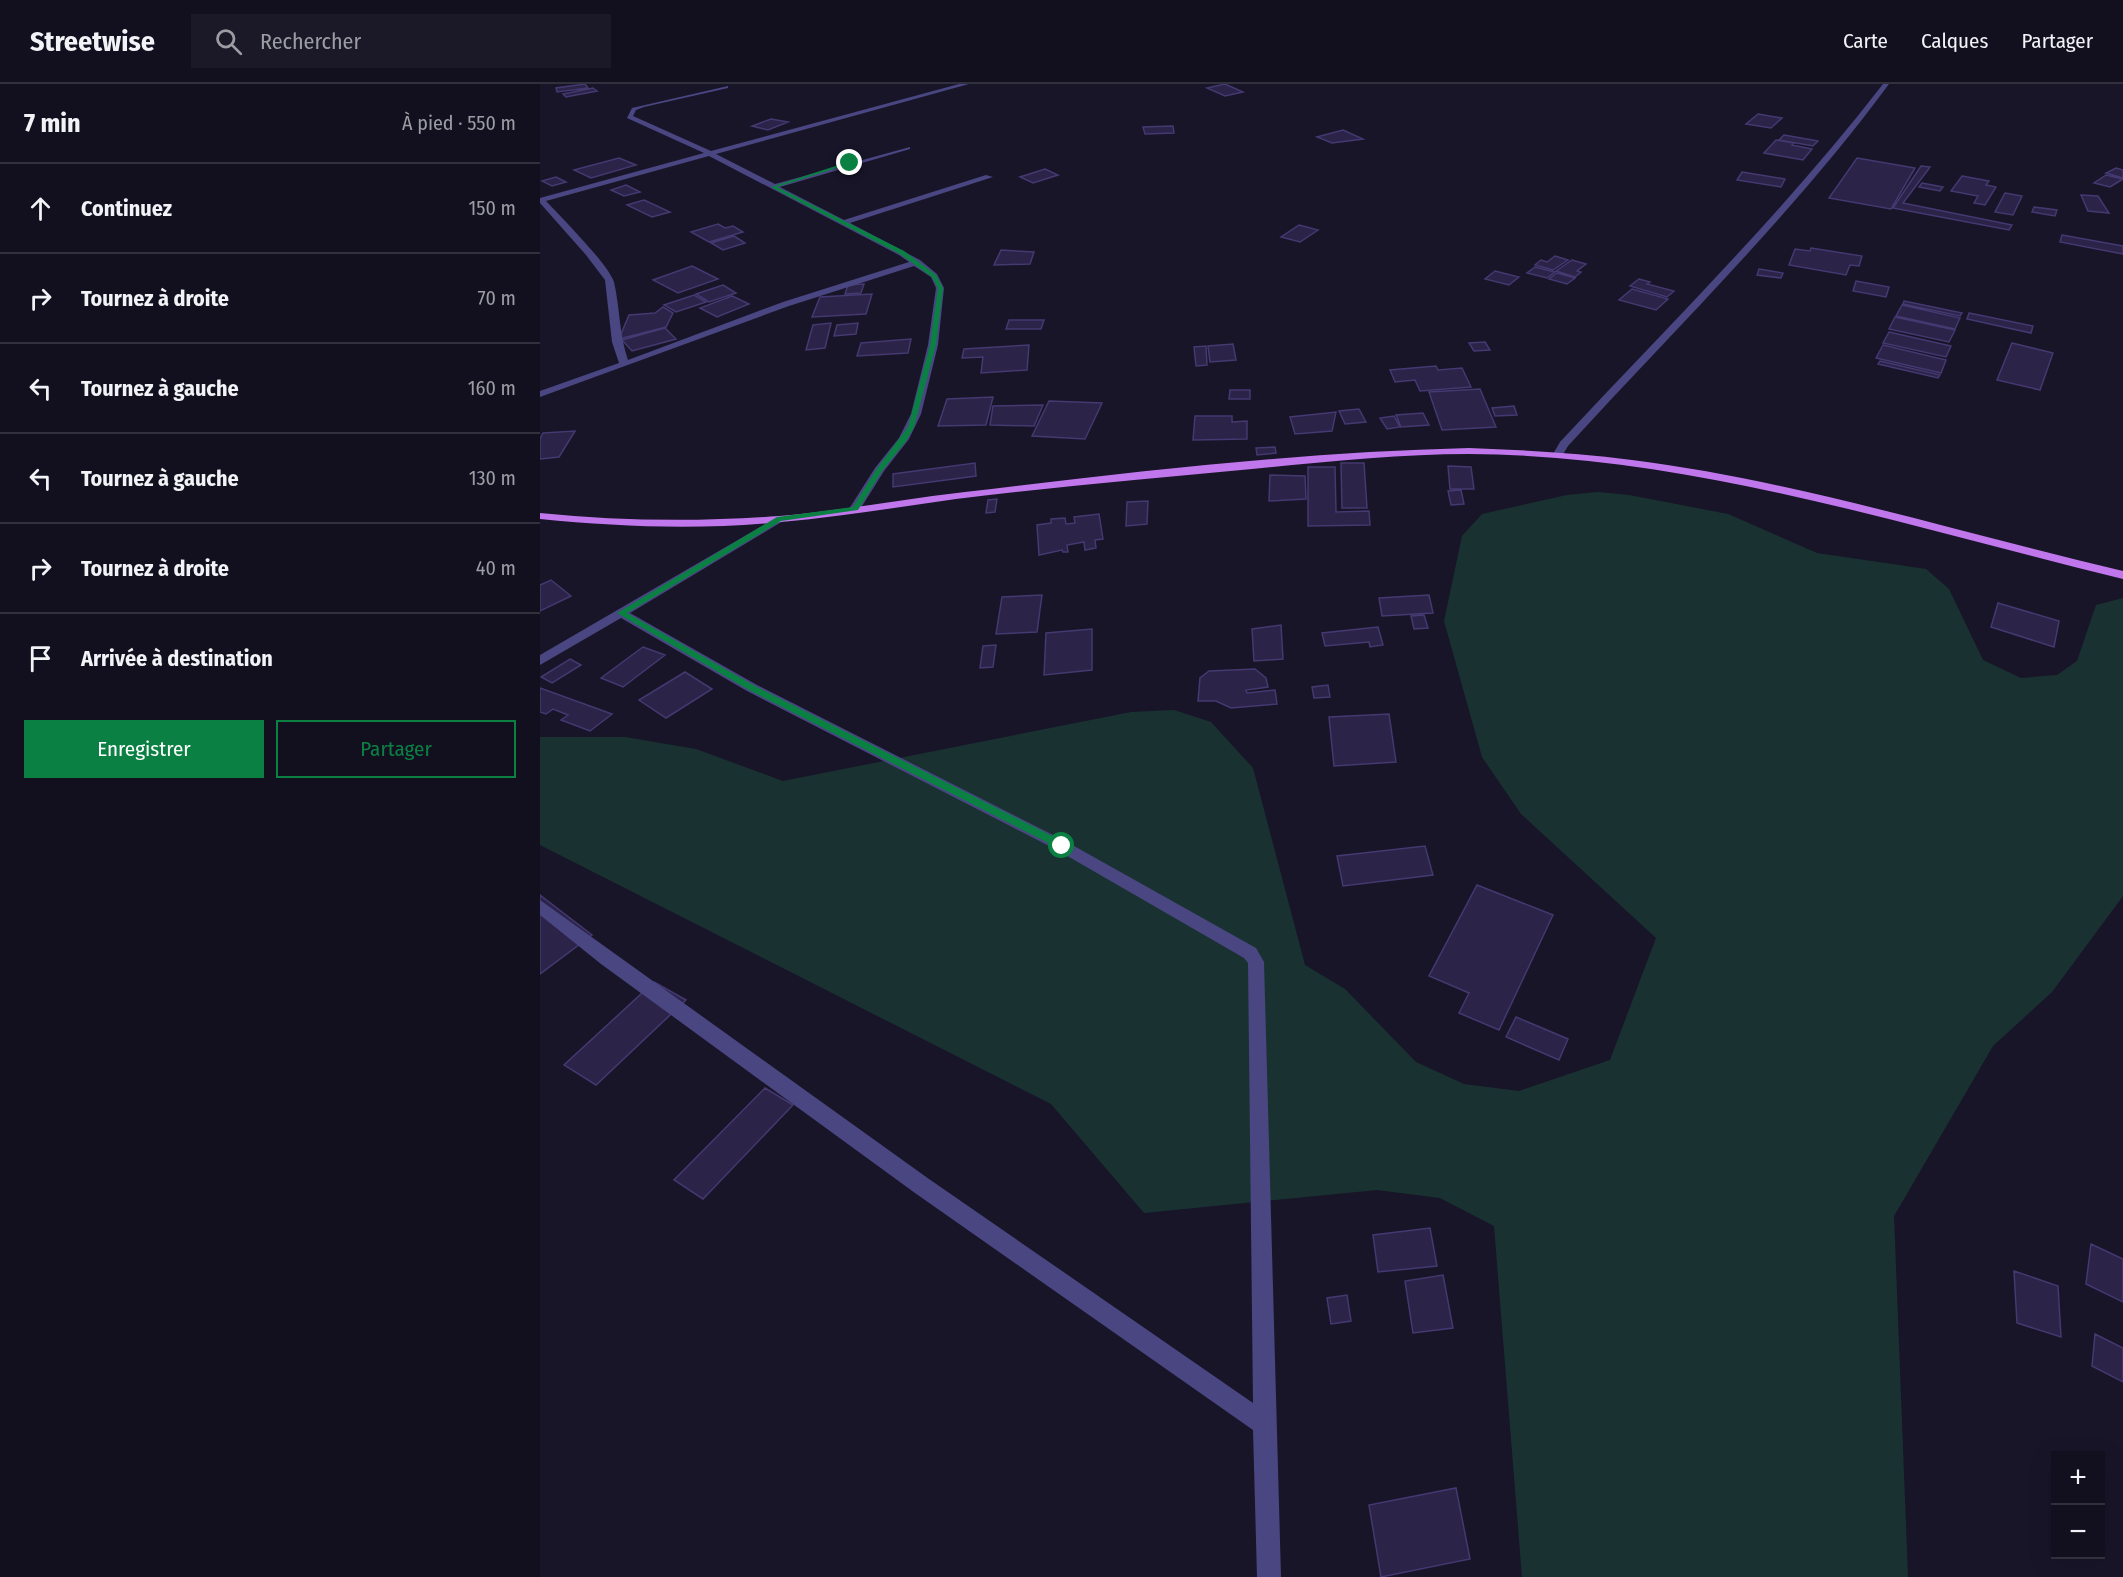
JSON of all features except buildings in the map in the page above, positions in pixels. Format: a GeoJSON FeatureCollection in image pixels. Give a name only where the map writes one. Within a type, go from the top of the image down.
{"type":"FeatureCollection","features":[{"type":"Feature","properties":{"kind":"main road"},"geometry":{"type":"LineString","coordinates":[[540,516],[598,523],[780,519],[1077,481],[1371,456],[1468,451],[1558,454],[1703,475],[1827,502],[2123,575]]}},
{"type":"Feature","properties":{"kind":"street"},"geometry":{"type":"LineString","coordinates":[[624,363],[617,342],[609,280],[589,252],[541,200],[966,84]]}},
{"type":"Feature","properties":{"kind":"street"},"geometry":{"type":"LineString","coordinates":[[1558,454],[1564,444],[1640,360],[1807,184],[1886,84]]}},
{"type":"Feature","properties":{"kind":"street"},"geometry":{"type":"LineString","coordinates":[[726,87],[642,106],[629,113],[629,117],[709,153],[917,262],[934,276],[940,288],[933,345],[916,414],[904,439],[879,470],[855,509]]}},
{"type":"Feature","properties":{"kind":"street"},"geometry":{"type":"LineString","coordinates":[[773,187],[908,148]]}},
{"type":"Feature","properties":{"kind":"street"},"geometry":{"type":"LineString","coordinates":[[842,223],[989,177]]}},
{"type":"Feature","properties":{"kind":"street"},"geometry":{"type":"LineString","coordinates":[[540,394],[717,332],[786,304],[917,262]]}},
{"type":"Feature","properties":{"kind":"street"},"geometry":{"type":"LineString","coordinates":[[540,662],[780,519]]}},
{"type":"Feature","properties":{"kind":"street"},"geometry":{"type":"LineString","coordinates":[[621,613],[752,688],[1062,846],[1250,953],[1256,962],[1269,1577]]}},
{"type":"Feature","properties":{"kind":"street"},"geometry":{"type":"LineString","coordinates":[[540,906],[607,959],[903,1172],[1264,1424]]}},
{"type":"Feature","properties":{"kind":"green space"},"geometry":{"type":"Polygon","coordinates":[[[1598,492],[1629,495],[1728,514],[1817,553],[1926,569],[1949,589],[1983,660],[2021,678],[2057,675],[2077,661],[2096,605],[2123,598],[2123,896],[2052,992],[1993,1046],[1894,1216],[1908,1577],[1522,1577],[1494,1226],[1440,1198],[1377,1190],[1144,1213],[1051,1104],[540,845],[540,737],[625,737],[696,749],[783,781],[1131,712],[1174,710],[1211,722],[1253,768],[1305,965],[1345,989],[1416,1062],[1464,1084],[1519,1091],[1610,1060],[1656,938],[1521,814],[1482,757],[1444,621],[1462,536],[1482,514],[1567,495],[1598,492]]]}},
{"type":"Feature","properties":{"kind":"route"},"geometry":{"type":"LineString","coordinates":[[850,163],[773,187],[902,253],[934,276],[940,288],[933,345],[911,427],[879,470],[855,509],[780,519],[621,613],[752,688],[1062,846]]}}]}
